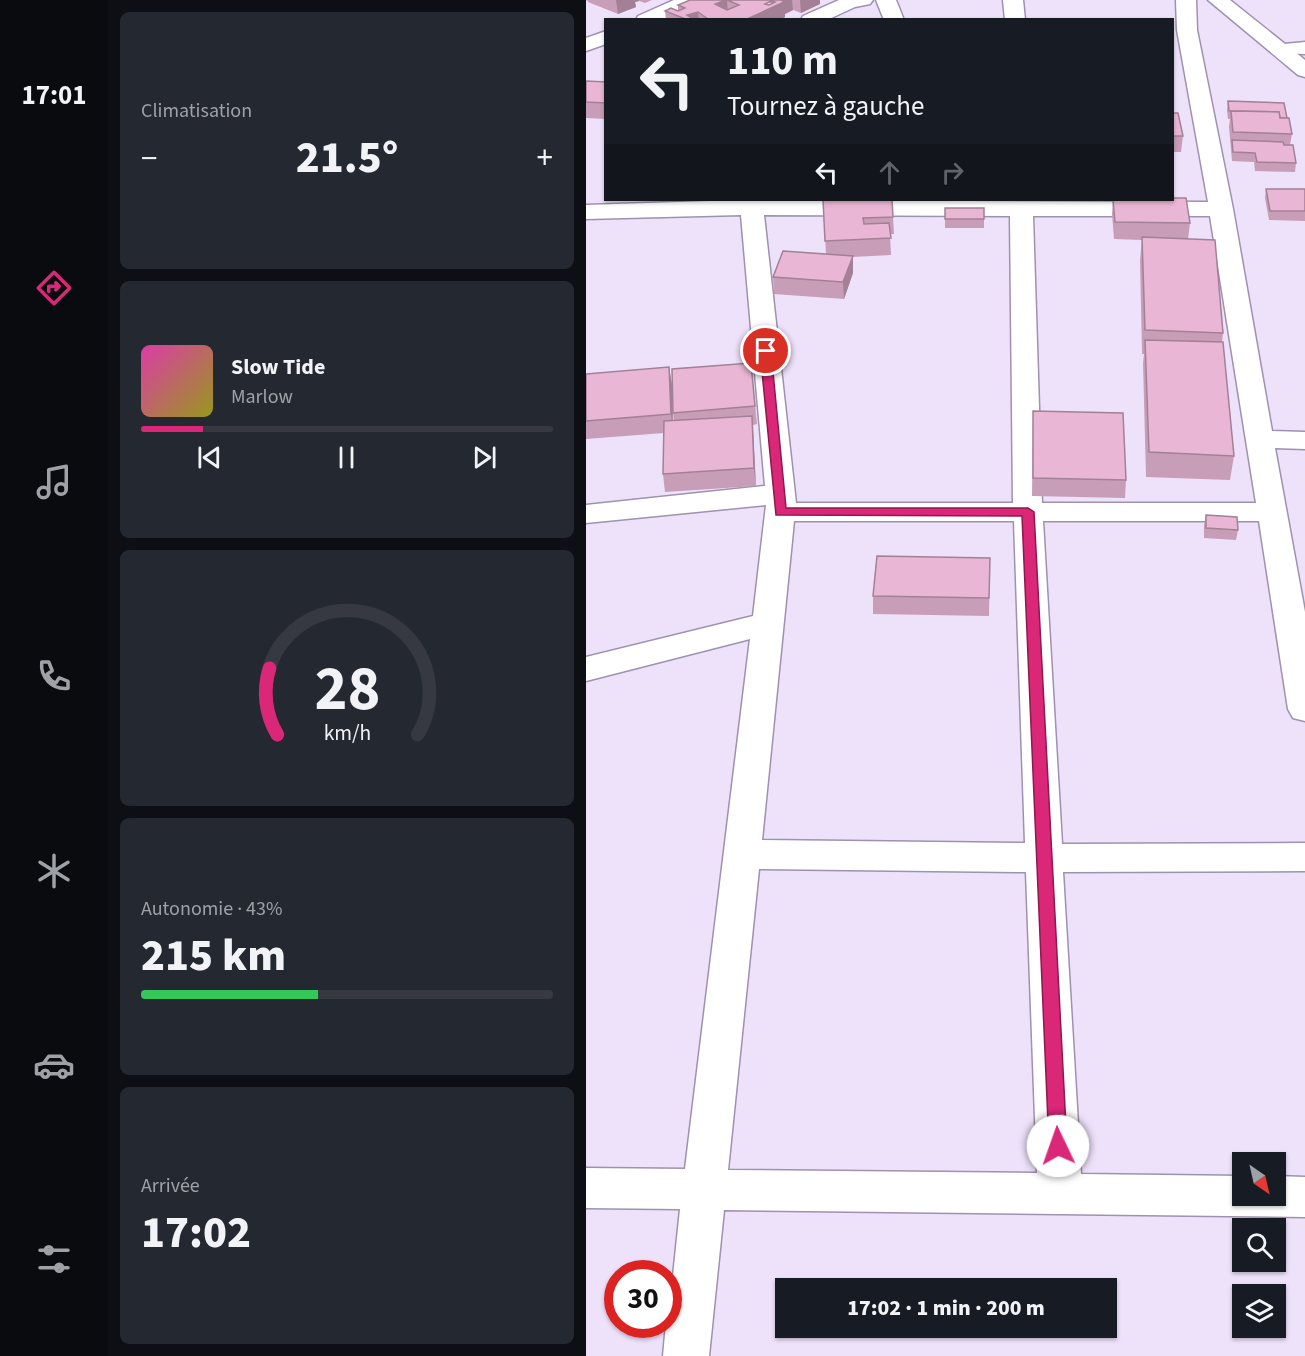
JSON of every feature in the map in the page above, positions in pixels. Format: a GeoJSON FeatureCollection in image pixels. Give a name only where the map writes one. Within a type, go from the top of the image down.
{"type":"FeatureCollection","features":[{"type":"Feature","properties":{"kind":"street"},"geometry":{"type":"LineString","coordinates":[[650,18],[690,0]]}},
{"type":"Feature","properties":{"kind":"street"},"geometry":{"type":"LineString","coordinates":[[886,0],[893,18]]}},
{"type":"Feature","properties":{"kind":"street"},"geometry":{"type":"LineString","coordinates":[[1013,0],[1015,18]]}},
{"type":"Feature","properties":{"kind":"street"},"geometry":{"type":"LineString","coordinates":[[1186,0],[1180,30],[1221,209],[1304,709]]}},
{"type":"Feature","properties":{"kind":"street"},"geometry":{"type":"LineString","coordinates":[[1218,0],[1304,70]]}},
{"type":"Feature","properties":{"kind":"street"},"geometry":{"type":"LineString","coordinates":[[814,18],[852,1]]}},
{"type":"Feature","properties":{"kind":"street"},"geometry":{"type":"LineString","coordinates":[[586,45],[602,28]]}},
{"type":"Feature","properties":{"kind":"street"},"geometry":{"type":"LineString","coordinates":[[1281,49],[1304,48]]}},
{"type":"Feature","properties":{"kind":"street"},"geometry":{"type":"LineString","coordinates":[[586,212],[751,204],[1021,204],[1221,209]]}},
{"type":"Feature","properties":{"kind":"street"},"geometry":{"type":"LineString","coordinates":[[686,1356],[780,503],[751,204]]}},
{"type":"Feature","properties":{"kind":"street"},"geometry":{"type":"LineString","coordinates":[[1021,204],[1028,512],[1060,1194]]}},
{"type":"Feature","properties":{"kind":"street"},"geometry":{"type":"LineString","coordinates":[[1260,439],[1304,441]]}},
{"type":"Feature","properties":{"kind":"street"},"geometry":{"type":"LineString","coordinates":[[586,514],[780,503],[1028,512],[1272,512]]}},
{"type":"Feature","properties":{"kind":"street"},"geometry":{"type":"LineString","coordinates":[[586,669],[768,623]]}},
{"type":"Feature","properties":{"kind":"street"},"geometry":{"type":"LineString","coordinates":[[742,854],[1044,858],[1304,857]]}},
{"type":"Feature","properties":{"kind":"street"},"geometry":{"type":"LineString","coordinates":[[586,1188],[1304,1197]]}},
{"type":"Feature","properties":{"kind":"building"},"geometry":{"type":"Polygon","coordinates":[[[690,0],[726,0],[715,4],[727,10],[739,5],[727,0],[781,0],[784,2],[749,18],[707,18],[698,12],[687,15],[691,18],[683,18],[665,11],[671,8],[678,11],[685,8],[678,5],[690,0]]]}},
{"type":"Feature","properties":{"kind":"building"},"geometry":{"type":"Polygon","coordinates":[[[586,81],[604,82],[604,103],[586,102],[586,81]]]}},
{"type":"Feature","properties":{"kind":"building"},"geometry":{"type":"Polygon","coordinates":[[[1228,101],[1284,103],[1287,118],[1280,118],[1279,112],[1229,111],[1228,101]]]}},
{"type":"Feature","properties":{"kind":"building"},"geometry":{"type":"Polygon","coordinates":[[[1231,111],[1279,112],[1280,118],[1289,118],[1292,134],[1233,132],[1231,111]]]}},
{"type":"Feature","properties":{"kind":"building"},"geometry":{"type":"Polygon","coordinates":[[[1174,113],[1178,113],[1183,136],[1174,136],[1174,113]]]}},
{"type":"Feature","properties":{"kind":"building"},"geometry":{"type":"Polygon","coordinates":[[[1232,140],[1283,142],[1284,145],[1293,145],[1296,163],[1257,162],[1255,153],[1233,152],[1232,140]]]}},
{"type":"Feature","properties":{"kind":"building"},"geometry":{"type":"Polygon","coordinates":[[[1266,189],[1305,189],[1305,211],[1270,211],[1266,189]]]}},
{"type":"Feature","properties":{"kind":"building"},"geometry":{"type":"Polygon","coordinates":[[[1174,198],[1186,198],[1190,223],[1115,222],[1113,201],[1174,201],[1174,198]]]}},
{"type":"Feature","properties":{"kind":"building"},"geometry":{"type":"Polygon","coordinates":[[[823,201],[892,201],[893,217],[863,218],[864,224],[889,223],[891,238],[825,241],[823,201]]]}},
{"type":"Feature","properties":{"kind":"building"},"geometry":{"type":"Polygon","coordinates":[[[945,208],[984,208],[984,219],[945,219],[945,208]]]}},
{"type":"Feature","properties":{"kind":"building"},"geometry":{"type":"Polygon","coordinates":[[[1142,237],[1215,240],[1223,333],[1145,330],[1142,237]]]}},
{"type":"Feature","properties":{"kind":"building"},"geometry":{"type":"Polygon","coordinates":[[[783,251],[853,256],[843,282],[773,277],[783,251]]]}},
{"type":"Feature","properties":{"kind":"building"},"geometry":{"type":"Polygon","coordinates":[[[1145,340],[1223,342],[1234,456],[1149,452],[1145,340]]]}},
{"type":"Feature","properties":{"kind":"building"},"geometry":{"type":"Polygon","coordinates":[[[751,363],[755,406],[673,413],[672,369],[751,363]]]}},
{"type":"Feature","properties":{"kind":"building"},"geometry":{"type":"Polygon","coordinates":[[[669,367],[671,414],[586,421],[586,374],[669,367]]]}},
{"type":"Feature","properties":{"kind":"building"},"geometry":{"type":"Polygon","coordinates":[[[1033,411],[1123,413],[1126,480],[1033,478],[1033,411]]]}},
{"type":"Feature","properties":{"kind":"building"},"geometry":{"type":"Polygon","coordinates":[[[752,416],[754,468],[663,474],[664,421],[752,416]]]}},
{"type":"Feature","properties":{"kind":"building"},"geometry":{"type":"Polygon","coordinates":[[[1206,515],[1237,517],[1238,530],[1206,528],[1206,515]]]}},
{"type":"Feature","properties":{"kind":"building"},"geometry":{"type":"Polygon","coordinates":[[[877,556],[990,558],[989,598],[873,596],[877,556]]]}},
{"type":"Feature","properties":{"kind":"route"},"geometry":{"type":"LineString","coordinates":[[766,351],[780,512],[1028,512],[1058,1146]]}}]}
